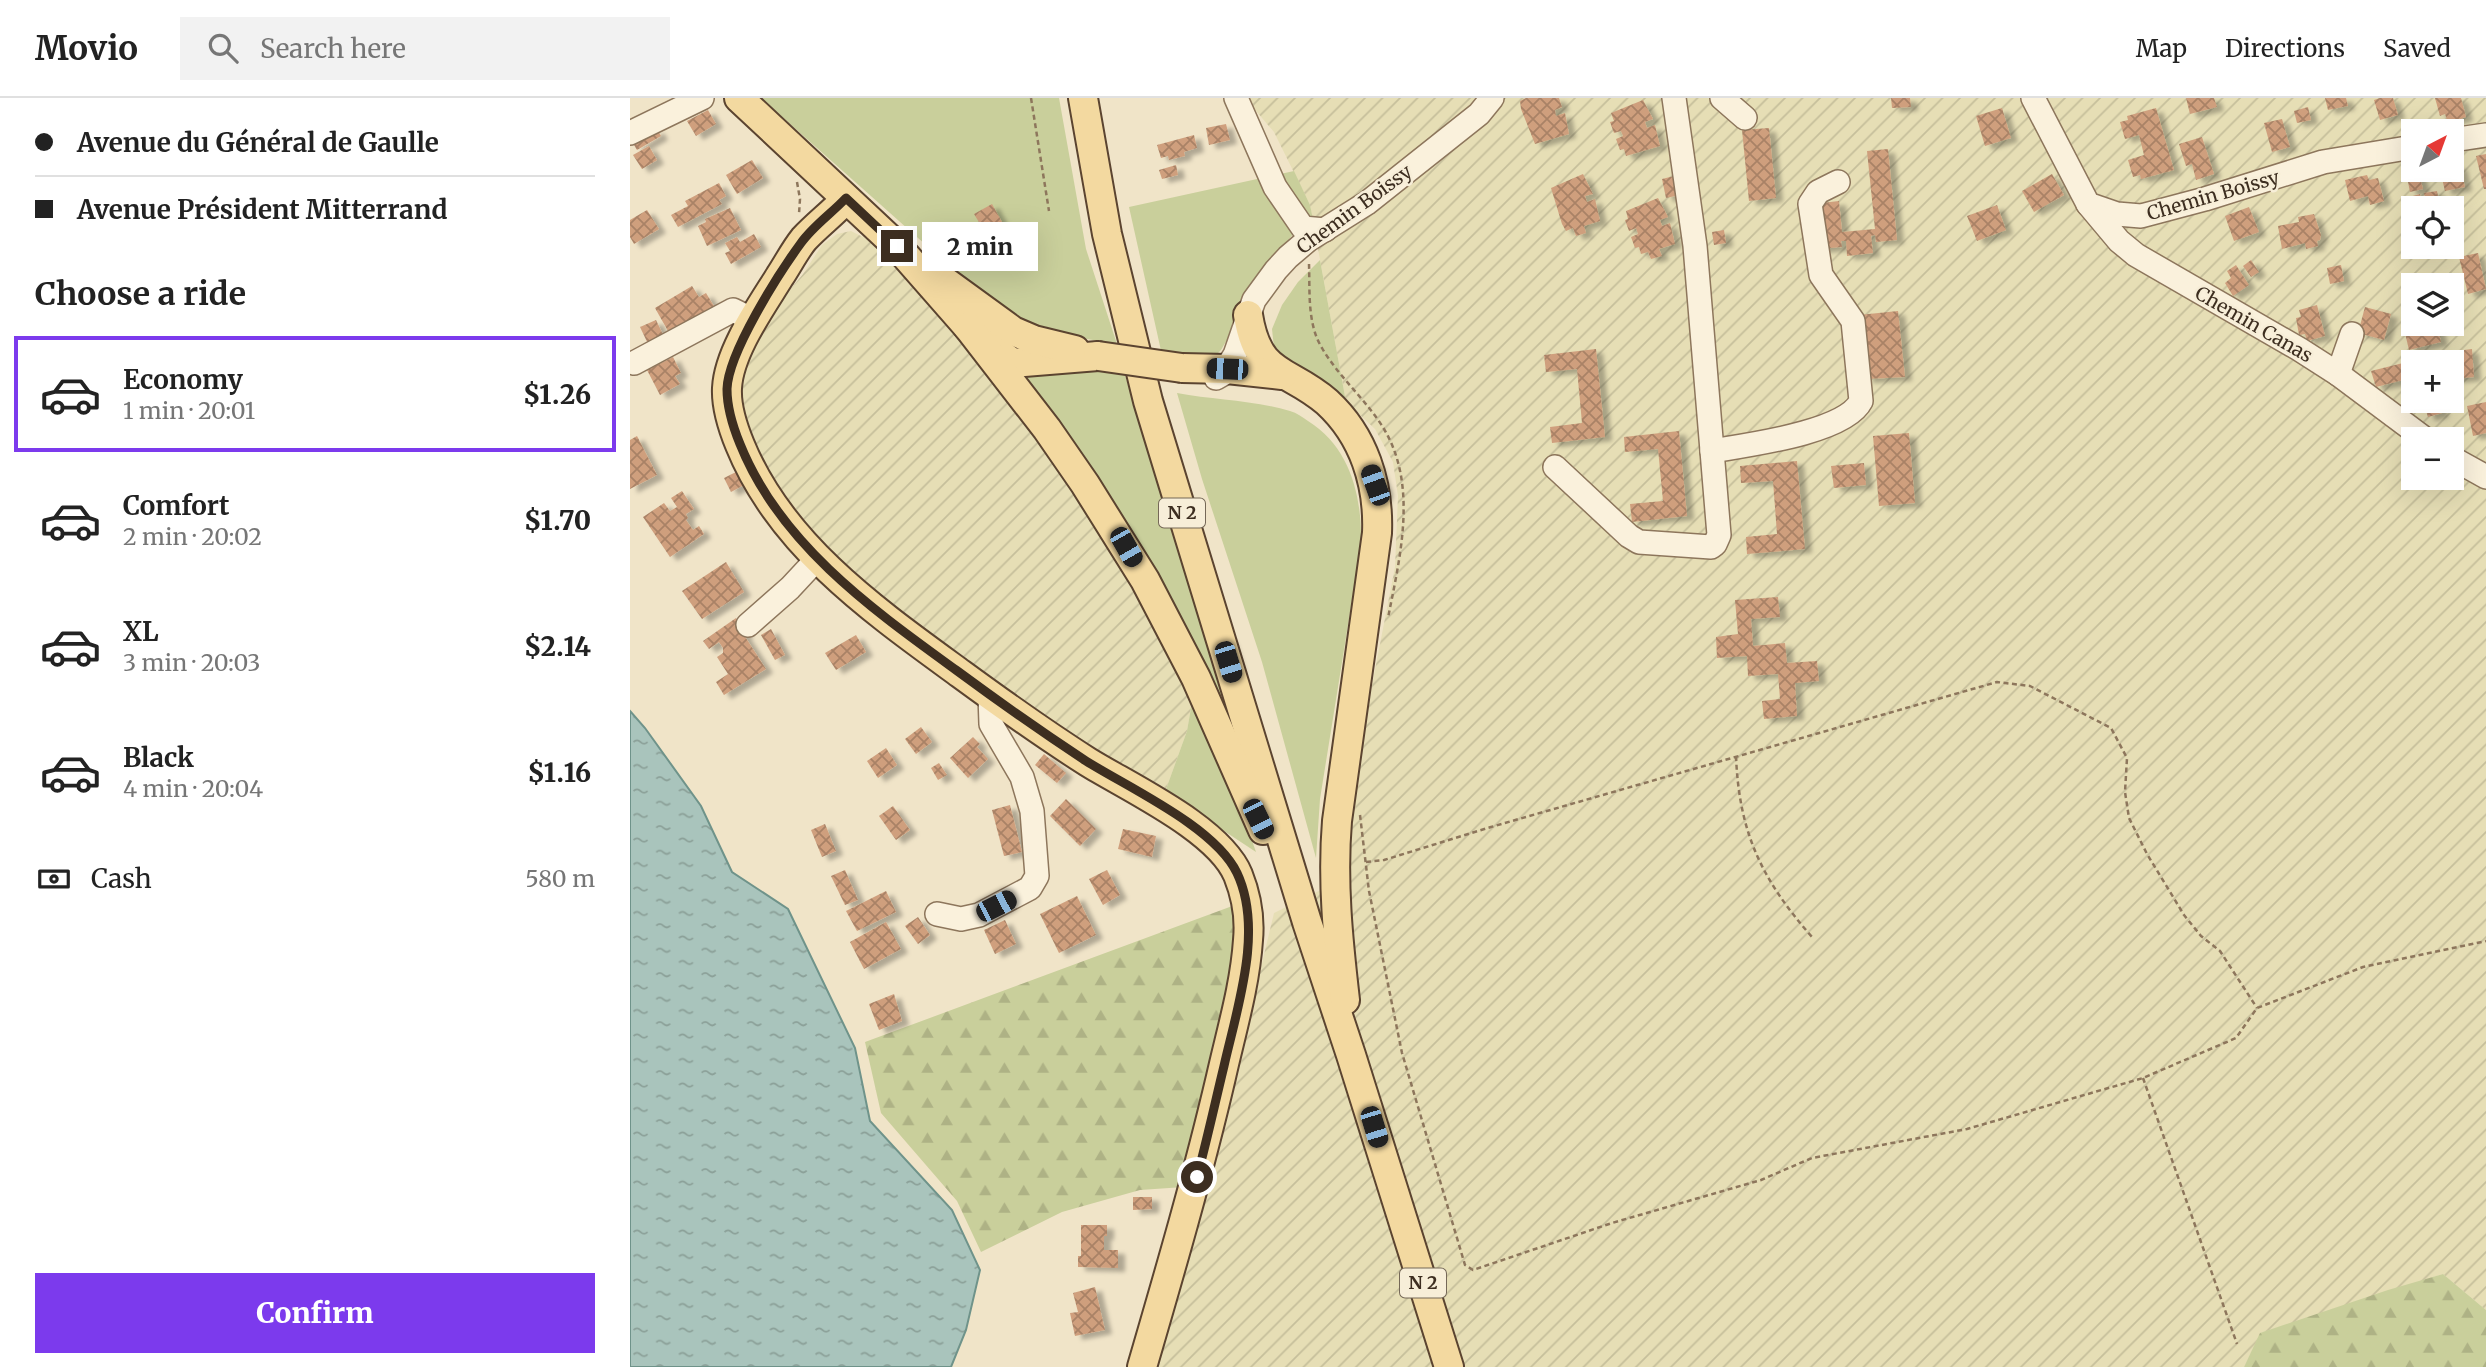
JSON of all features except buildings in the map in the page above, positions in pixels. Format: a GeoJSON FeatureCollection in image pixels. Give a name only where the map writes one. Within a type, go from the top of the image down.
{"type":"FeatureCollection","features":[{"type":"Feature","properties":{"kind":"main road","name":"N 2"},"geometry":{"type":"LineString","coordinates":[[739,98],[897,246],[968,327],[1019,391],[1085,484],[1145,580],[1196,678],[1307,922]]}},
{"type":"Feature","properties":{"kind":"main road","name":"N 2"},"geometry":{"type":"LineString","coordinates":[[1083,98],[1107,234],[1148,401],[1307,922],[1352,1055],[1449,1367]]}},
{"type":"Feature","properties":{"kind":"main road"},"geometry":{"type":"LineString","coordinates":[[846,198],[802,241],[753,320],[730,372],[727,390],[733,426],[748,464],[775,508],[817,559],[893,625],[990,695],[1086,761],[1198,829],[1223,852],[1237,872],[1244,897],[1248,939],[1240,994],[1199,1171],[1142,1367]]}},
{"type":"Feature","properties":{"kind":"main road","name":"N 2"},"geometry":{"type":"LineString","coordinates":[[897,246],[1004,325],[1034,340],[1098,356],[1182,368],[1227,369],[1282,375],[1307,388],[1327,403],[1362,449],[1375,485],[1378,514],[1334,860],[1335,906],[1352,1055]]}},
{"type":"Feature","properties":{"kind":"main road"},"geometry":{"type":"LineString","coordinates":[[1248,315],[1251,334],[1258,348],[1269,364],[1282,375]]}},
{"type":"Feature","properties":{"kind":"main road","name":"N 2"},"geometry":{"type":"LineString","coordinates":[[968,327],[1012,363],[1098,356]]}},
{"type":"Feature","properties":{"kind":"main road"},"geometry":{"type":"LineString","coordinates":[[1019,391],[1012,363],[1023,350],[1053,344]]}},
{"type":"Feature","properties":{"kind":"street"},"geometry":{"type":"LineString","coordinates":[[630,133],[702,98]]}},
{"type":"Feature","properties":{"kind":"street"},"geometry":{"type":"LineString","coordinates":[[1236,98],[1275,187],[1303,228],[1325,230]]}},
{"type":"Feature","properties":{"kind":"street","name":"Chemin Boissy"},"geometry":{"type":"LineString","coordinates":[[1227,369],[1235,355],[1254,300],[1276,270],[1308,240],[1367,203],[1479,114],[1492,98]]}},
{"type":"Feature","properties":{"kind":"street"},"geometry":{"type":"LineString","coordinates":[[1555,467],[1629,536],[1639,542],[1711,547],[1720,535],[1695,246],[1674,98]]}},
{"type":"Feature","properties":{"kind":"street"},"geometry":{"type":"LineString","coordinates":[[1722,98],[1745,118]]}},
{"type":"Feature","properties":{"kind":"street"},"geometry":{"type":"LineString","coordinates":[[2033,98],[2088,204]]}},
{"type":"Feature","properties":{"kind":"street"},"geometry":{"type":"LineString","coordinates":[[2464,138],[2486,135]]}},
{"type":"Feature","properties":{"kind":"street","name":"Chemin Boissy"},"geometry":{"type":"LineString","coordinates":[[2088,204],[2117,214],[2141,216],[2323,162],[2401,149]]}},
{"type":"Feature","properties":{"kind":"street"},"geometry":{"type":"LineString","coordinates":[[1712,451],[1787,439],[1847,416],[1861,401],[1853,321],[1821,275],[1810,204],[1818,192],[1838,182]]}},
{"type":"Feature","properties":{"kind":"street","name":"Chemin Canas"},"geometry":{"type":"LineString","coordinates":[[2088,204],[2119,241],[2136,255],[2299,349],[2338,374],[2409,427]]}},
{"type":"Feature","properties":{"kind":"street"},"geometry":{"type":"LineString","coordinates":[[634,363],[733,310],[753,320]]}},
{"type":"Feature","properties":{"kind":"street"},"geometry":{"type":"LineString","coordinates":[[1182,368],[1214,358],[1236,334],[1248,315]]}},
{"type":"Feature","properties":{"kind":"street"},"geometry":{"type":"LineString","coordinates":[[2338,374],[2352,334]]}},
{"type":"Feature","properties":{"kind":"street"},"geometry":{"type":"LineString","coordinates":[[2464,465],[2486,477]]}},
{"type":"Feature","properties":{"kind":"street"},"geometry":{"type":"LineString","coordinates":[[747,625],[790,588],[817,559]]}},
{"type":"Feature","properties":{"kind":"street"},"geometry":{"type":"LineString","coordinates":[[937,914],[961,919],[979,915],[1030,888],[1037,876],[1032,811],[1022,777],[991,724],[990,695]]}},
{"type":"Feature","properties":{"kind":"path"},"geometry":{"type":"LineString","coordinates":[[1031,98],[1049,211]]}},
{"type":"Feature","properties":{"kind":"path"},"geometry":{"type":"LineString","coordinates":[[2257,1009],[2220,951],[2201,936],[2184,915],[2147,854],[2129,818],[2125,792],[2127,758],[2111,728],[2030,686],[1997,681],[1384,860],[1366,862],[1369,891],[1402,1053],[1465,1265],[1474,1269],[1612,1223],[1761,1180],[1812,1158],[1967,1129],[2143,1078],[2236,1038],[2257,1009],[2363,967],[2486,941]]}},
{"type":"Feature","properties":{"kind":"path"},"geometry":{"type":"LineString","coordinates":[[1736,756],[1737,782],[1744,822],[1760,865],[1787,909],[1812,937]]}},
{"type":"Feature","properties":{"kind":"path"},"geometry":{"type":"LineString","coordinates":[[2143,1078],[2237,1344]]}},
{"type":"Feature","properties":{"kind":"shaded area"},"geometry":{"type":"Polygon","coordinates":[[[1245,98],[2486,98],[2486,1310],[2443,1274],[2261,1333],[2244,1367],[1152,1367],[1218,1147],[1274,913],[1341,880],[1350,798],[1395,567],[1398,496],[1393,462],[1375,429],[1346,402],[1310,205],[1274,132],[1245,98]]]}},
{"type":"Feature","properties":{"kind":"shaded area"},"geometry":{"type":"Polygon","coordinates":[[[851,231],[869,240],[883,253],[993,380],[1055,464],[1104,538],[1157,632],[1192,702],[1187,731],[1165,792],[1090,746],[900,615],[862,583],[824,545],[784,497],[758,454],[744,423],[739,397],[752,348],[784,297],[822,245],[837,234],[851,231]]]}},
{"type":"Feature","properties":{"kind":"green space"},"geometry":{"type":"Polygon","coordinates":[[[761,98],[1059,98],[1086,249],[1117,344],[1045,332],[991,303],[761,98]]]}},
{"type":"Feature","properties":{"kind":"green space"},"geometry":{"type":"Polygon","coordinates":[[[1294,171],[1310,205],[1315,229],[1295,232],[1278,252],[1221,350],[1214,357],[1164,364],[1129,207],[1294,171]]]}},
{"type":"Feature","properties":{"kind":"green space"},"geometry":{"type":"Polygon","coordinates":[[[1320,260],[1346,402],[1292,373],[1274,348],[1272,329],[1282,305],[1298,282],[1320,260]]]}},
{"type":"Feature","properties":{"kind":"green space"},"geometry":{"type":"Polygon","coordinates":[[[1091,368],[1124,372],[1245,766],[1174,606],[1151,563],[1023,376],[1091,368]]]}},
{"type":"Feature","properties":{"kind":"green space"},"geometry":{"type":"Polygon","coordinates":[[[1177,393],[1262,405],[1297,414],[1323,432],[1335,445],[1351,475],[1359,509],[1361,544],[1320,799],[1316,858],[1262,662],[1177,393]]]}},
{"type":"Feature","properties":{"kind":"green space"},"geometry":{"type":"Polygon","coordinates":[[[1192,702],[1230,778],[1256,852],[1165,792],[1187,731],[1192,702]]]}},
{"type":"Feature","properties":{"kind":"green space"},"geometry":{"type":"Polygon","coordinates":[[[1235,905],[1235,964],[1184,1187],[1140,1190],[1062,1212],[981,1252],[957,1201],[881,1113],[865,1042],[1235,905]]]}},
{"type":"Feature","properties":{"kind":"green space"},"geometry":{"type":"Polygon","coordinates":[[[2443,1274],[2486,1310],[2486,1367],[2244,1367],[2260,1333],[2443,1274]]]}},
{"type":"Feature","properties":{"kind":"water"},"geometry":{"type":"Polygon","coordinates":[[[630,711],[701,806],[732,872],[788,909],[855,1048],[870,1121],[952,1210],[980,1270],[966,1330],[951,1367],[630,1367],[630,711]]]}},
{"type":"Feature","properties":{"kind":"route"},"geometry":{"type":"LineString","coordinates":[[897,246],[846,198],[802,241],[753,320],[737,353],[727,390],[733,426],[748,464],[775,508],[817,559],[854,592],[893,625],[1019,716],[1086,761],[1198,829],[1223,852],[1237,872],[1248,917],[1248,939],[1240,994],[1197,1177]]}}]}
